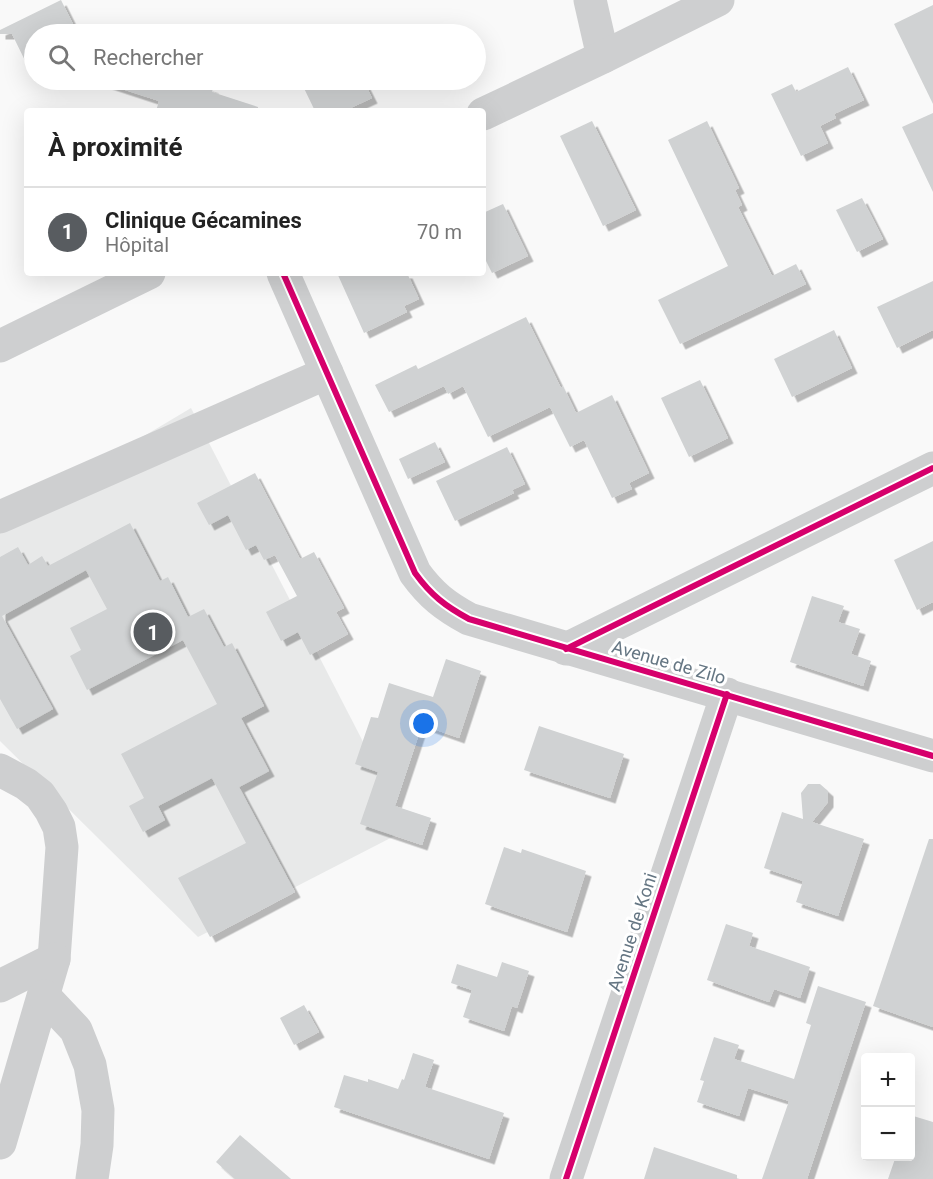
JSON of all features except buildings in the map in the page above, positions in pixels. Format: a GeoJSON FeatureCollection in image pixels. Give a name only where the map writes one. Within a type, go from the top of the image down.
{"type":"FeatureCollection","features":[{"type":"Feature","properties":{"kind":"street"},"geometry":{"type":"LineString","coordinates":[[590,0],[603,57]]}},
{"type":"Feature","properties":{"kind":"street"},"geometry":{"type":"LineString","coordinates":[[486,113],[718,0]]}},
{"type":"Feature","properties":{"kind":"street"},"geometry":{"type":"LineString","coordinates":[[0,346],[143,276]]}},
{"type":"Feature","properties":{"kind":"street","name":"Avenue de Zilo"},"geometry":{"type":"LineString","coordinates":[[284,276],[415,573],[429,592],[448,607],[469,619],[566,649],[727,694],[933,756]]}},
{"type":"Feature","properties":{"kind":"street"},"geometry":{"type":"LineString","coordinates":[[0,517],[327,373]]}},
{"type":"Feature","properties":{"kind":"street"},"geometry":{"type":"LineString","coordinates":[[566,649],[933,468]]}},
{"type":"Feature","properties":{"kind":"street","name":"Avenue de Koni"},"geometry":{"type":"LineString","coordinates":[[566,1179],[727,694]]}},
{"type":"Feature","properties":{"kind":"street"},"geometry":{"type":"LineString","coordinates":[[0,770],[26,784],[40,795],[59,827],[62,847],[54,959],[1,1139]]}},
{"type":"Feature","properties":{"kind":"street"},"geometry":{"type":"LineString","coordinates":[[0,986],[54,959]]}},
{"type":"Feature","properties":{"kind":"street"},"geometry":{"type":"LineString","coordinates":[[44,996],[76,1030],[90,1065],[98,1110],[97,1145],[92,1179]]}},
{"type":"Feature","properties":{"kind":"shaded area"},"geometry":{"type":"Polygon","coordinates":[[[191,408],[408,829],[198,937],[0,741],[0,522],[191,408]]]}},
{"type":"Feature","properties":{"kind":"cycle path"},"geometry":{"type":"LineString","coordinates":[[284,276],[415,573],[427,588],[446,605],[469,619],[933,756]]}},
{"type":"Feature","properties":{"kind":"cycle path"},"geometry":{"type":"LineString","coordinates":[[566,649],[933,468]]}},
{"type":"Feature","properties":{"kind":"cycle path"},"geometry":{"type":"LineString","coordinates":[[566,1179],[727,694]]}},
{"type":"Feature","properties":{"kind":"place","name":"Clinique Gécamines"},"geometry":{"type":"Point","coordinates":[153,632]}}]}
